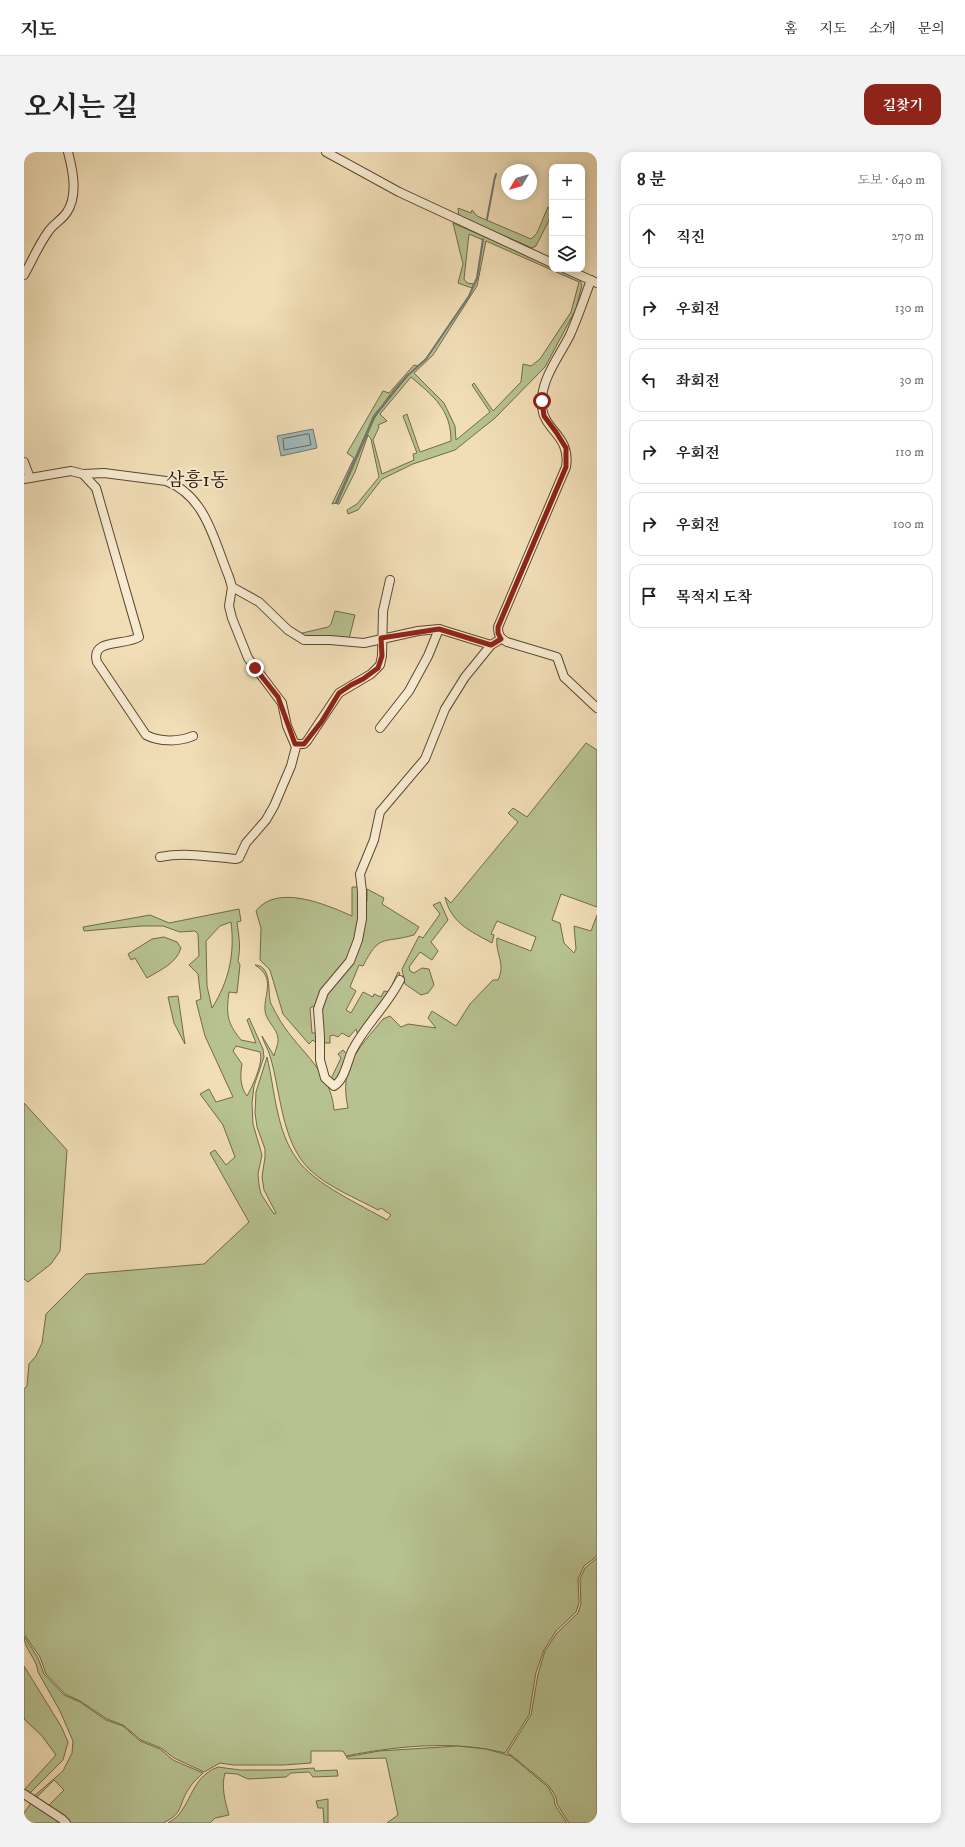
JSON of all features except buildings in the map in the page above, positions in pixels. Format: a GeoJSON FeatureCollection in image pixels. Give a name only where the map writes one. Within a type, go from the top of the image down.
{"type":"FeatureCollection","features":[{"type":"Feature","properties":{"kind":"street"},"geometry":{"type":"LineString","coordinates":[[24,276],[41,242],[52,225],[66,213],[72,200],[74,180],[68,152]]}},
{"type":"Feature","properties":{"kind":"street"},"geometry":{"type":"LineString","coordinates":[[326,152],[399,192],[549,262]]}},
{"type":"Feature","properties":{"kind":"street"},"geometry":{"type":"LineString","coordinates":[[572,272],[594,282],[570,334],[551,370],[543,391],[542,401],[544,416],[566,448],[566,467],[498,627],[498,633],[501,639],[557,657],[564,677],[597,708]]}},
{"type":"Feature","properties":{"kind":"street"},"geometry":{"type":"LineString","coordinates":[[24,462],[27,478],[70,471],[83,474],[104,473],[148,478],[166,482],[181,489],[202,509],[205,515],[232,587],[229,612],[248,658],[282,703],[287,726],[295,744],[293,759],[278,798],[266,820],[246,843],[239,858],[170,855],[160,857]]}},
{"type":"Feature","properties":{"kind":"street"},"geometry":{"type":"LineString","coordinates":[[83,474],[96,488],[118,569],[139,637],[133,640],[102,646],[96,651],[95,655],[97,662],[146,735],[151,737],[178,740],[193,736]]}},
{"type":"Feature","properties":{"kind":"street"},"geometry":{"type":"LineString","coordinates":[[295,744],[304,744],[307,741],[339,693],[378,668],[382,656],[381,638],[390,580]]}},
{"type":"Feature","properties":{"kind":"street"},"geometry":{"type":"LineString","coordinates":[[232,587],[259,602],[280,624],[300,639],[364,643],[381,638],[439,629],[491,645]]}},
{"type":"Feature","properties":{"kind":"street"},"geometry":{"type":"LineString","coordinates":[[380,728],[409,691],[428,656],[439,629]]}},
{"type":"Feature","properties":{"kind":"street"},"geometry":{"type":"LineString","coordinates":[[400,980],[393,994],[352,1051],[342,1078],[334,1086],[331,1085],[325,1078],[320,1060],[318,1009],[324,992],[350,961],[358,940],[362,919],[360,874],[374,840],[380,812],[425,759],[445,709],[465,677],[491,645],[501,639]]}},
{"type":"Feature","properties":{"kind":"street"},"geometry":{"type":"LineString","coordinates":[[24,1794],[66,1823]]}},
{"type":"Feature","properties":{"kind":"green space"},"geometry":{"type":"Polygon","coordinates":[[[548,207],[549,220],[536,246],[532,248],[459,216],[458,208],[471,213],[472,210],[477,216],[531,239],[537,233],[548,207]]]}},
{"type":"Feature","properties":{"kind":"green space"},"geometry":{"type":"Polygon","coordinates":[[[453,223],[549,266],[549,269],[486,241],[477,286],[433,355],[414,373],[444,403],[455,426],[456,440],[490,412],[472,385],[474,383],[493,411],[521,382],[523,364],[531,366],[540,359],[571,312],[579,282],[556,272],[564,272],[574,276],[582,285],[576,309],[545,367],[495,418],[455,450],[413,464],[382,479],[358,510],[348,514],[347,510],[357,504],[379,477],[371,439],[368,435],[355,472],[339,504],[337,504],[375,417],[407,376],[426,359],[469,296],[477,278],[483,240],[469,234],[464,279],[467,283],[474,284],[472,288],[458,283],[463,264],[453,223]],[[411,377],[380,414],[387,421],[378,425],[379,427],[373,440],[382,474],[414,460],[413,454],[417,453],[403,416],[407,414],[420,452],[451,441],[448,420],[439,404],[411,377]]]}},
{"type":"Feature","properties":{"kind":"green space"},"geometry":{"type":"Polygon","coordinates":[[[414,365],[418,366],[402,380],[378,412],[368,429],[336,503],[332,504],[354,458],[347,453],[383,391],[389,393],[414,365]]]}},
{"type":"Feature","properties":{"kind":"green space"},"geometry":{"type":"Polygon","coordinates":[[[335,611],[355,615],[349,639],[307,639],[298,634],[328,627],[331,624],[335,611]]]}},
{"type":"Feature","properties":{"kind":"green space"},"geometry":{"type":"Polygon","coordinates":[[[586,743],[597,750],[597,907],[561,894],[552,920],[560,923],[564,943],[574,953],[576,949],[574,926],[591,931],[597,915],[597,1556],[584,1566],[578,1579],[579,1603],[576,1612],[556,1631],[544,1650],[536,1672],[529,1715],[505,1753],[486,1749],[446,1746],[385,1749],[346,1756],[343,1751],[311,1751],[311,1763],[284,1765],[233,1765],[220,1763],[204,1772],[174,1758],[161,1748],[141,1740],[123,1725],[107,1719],[80,1701],[65,1694],[46,1674],[40,1657],[24,1634],[24,1389],[27,1386],[29,1364],[36,1356],[42,1343],[46,1314],[86,1274],[204,1264],[249,1222],[210,1153],[215,1150],[226,1165],[235,1157],[223,1125],[200,1094],[209,1089],[216,1102],[233,1097],[205,1036],[196,1001],[201,999],[198,974],[189,965],[199,956],[198,934],[195,931],[180,932],[163,926],[141,926],[84,931],[83,927],[150,915],[169,923],[239,909],[241,921],[237,922],[240,946],[238,961],[240,965],[237,993],[229,992],[228,1012],[230,1023],[241,1040],[256,1043],[247,1020],[249,1018],[263,1049],[264,1057],[254,1086],[252,1103],[253,1124],[262,1155],[258,1174],[261,1194],[274,1214],[276,1213],[264,1190],[262,1177],[265,1149],[257,1127],[255,1113],[256,1092],[267,1057],[280,1123],[290,1148],[297,1159],[315,1177],[326,1185],[387,1220],[391,1215],[381,1208],[378,1210],[325,1182],[310,1170],[300,1159],[293,1145],[283,1116],[274,1070],[262,1036],[274,1056],[278,1038],[265,1010],[268,986],[267,980],[261,970],[255,965],[265,970],[267,975],[271,1004],[284,1027],[311,1060],[326,1082],[334,1110],[348,1108],[346,1081],[348,1070],[358,1050],[383,1019],[390,1016],[401,1027],[408,1024],[436,1028],[428,1018],[432,1011],[456,1026],[470,1004],[493,980],[498,980],[501,964],[497,949],[497,938],[531,951],[536,937],[497,921],[491,934],[494,935],[492,943],[469,930],[457,920],[448,906],[445,897],[451,903],[518,822],[508,813],[513,808],[527,817],[586,743]],[[231,922],[220,926],[206,941],[207,986],[212,1008],[227,977],[232,945],[231,922]],[[236,1046],[233,1051],[242,1064],[241,1081],[247,1096],[259,1068],[261,1056],[260,1052],[236,1046]]]}},
{"type":"Feature","properties":{"kind":"green space"},"geometry":{"type":"Polygon","coordinates":[[[352,887],[358,887],[360,921],[350,956],[316,1005],[310,1008],[312,1033],[318,1033],[318,1045],[313,1040],[309,1044],[283,1014],[270,970],[260,960],[261,928],[256,911],[265,903],[276,898],[289,897],[316,902],[352,916],[352,887]]]}},
{"type":"Feature","properties":{"kind":"green space"},"geometry":{"type":"Polygon","coordinates":[[[367,889],[384,898],[382,904],[419,927],[414,935],[388,940],[378,944],[363,966],[359,965],[350,987],[356,991],[346,1010],[351,1013],[363,992],[373,997],[374,994],[381,997],[384,991],[389,992],[398,972],[400,973],[393,990],[358,1035],[356,1029],[349,1037],[342,1033],[338,1037],[333,1035],[330,1036],[330,1043],[325,1043],[323,1039],[320,1007],[323,997],[352,962],[367,900],[367,889]]]}},
{"type":"Feature","properties":{"kind":"green space"},"geometry":{"type":"Polygon","coordinates":[[[440,902],[448,920],[431,942],[438,951],[432,960],[420,952],[409,967],[410,971],[414,973],[422,968],[429,969],[434,985],[428,993],[421,995],[405,984],[402,969],[419,936],[423,938],[440,914],[433,905],[440,902]]]}},
{"type":"Feature","properties":{"kind":"green space"},"geometry":{"type":"Polygon","coordinates":[[[164,937],[177,942],[181,948],[179,954],[162,969],[147,978],[135,958],[131,960],[128,954],[152,939],[164,937]]]}},
{"type":"Feature","properties":{"kind":"green space"},"geometry":{"type":"Polygon","coordinates":[[[178,996],[185,1044],[174,1023],[168,997],[178,996]]]}},
{"type":"Feature","properties":{"kind":"green space"},"geometry":{"type":"Polygon","coordinates":[[[343,1050],[347,1054],[347,1058],[334,1084],[330,1081],[341,1058],[338,1054],[343,1050]]]}},
{"type":"Feature","properties":{"kind":"green space"},"geometry":{"type":"Polygon","coordinates":[[[24,1103],[67,1150],[60,1251],[51,1264],[28,1282],[24,1279],[24,1103]]]}},
{"type":"Feature","properties":{"kind":"green space"},"geometry":{"type":"Polygon","coordinates":[[[597,1558],[597,1823],[569,1823],[557,1804],[556,1797],[549,1786],[507,1753],[531,1715],[538,1674],[545,1651],[557,1633],[578,1613],[581,1604],[580,1579],[585,1568],[597,1558]]]}},
{"type":"Feature","properties":{"kind":"green space"},"geometry":{"type":"Polygon","coordinates":[[[24,1636],[38,1658],[44,1674],[64,1695],[80,1702],[106,1720],[123,1726],[140,1741],[160,1749],[173,1760],[203,1773],[194,1781],[186,1793],[175,1815],[163,1823],[71,1823],[48,1806],[64,1790],[54,1780],[36,1798],[33,1797],[63,1771],[72,1753],[73,1741],[60,1711],[38,1672],[26,1645],[24,1636]]]}},
{"type":"Feature","properties":{"kind":"green space"},"geometry":{"type":"Polygon","coordinates":[[[24,1666],[61,1726],[68,1742],[63,1760],[28,1795],[24,1793],[24,1790],[56,1755],[42,1736],[24,1719],[24,1666]]]}},
{"type":"Feature","properties":{"kind":"green space"},"geometry":{"type":"Polygon","coordinates":[[[458,1746],[486,1749],[511,1756],[548,1787],[554,1798],[555,1805],[567,1823],[387,1823],[398,1815],[386,1758],[348,1759],[346,1757],[379,1751],[458,1746]]]}},
{"type":"Feature","properties":{"kind":"green space"},"geometry":{"type":"Polygon","coordinates":[[[218,1767],[240,1770],[314,1768],[315,1771],[337,1770],[338,1776],[313,1777],[309,1772],[291,1773],[286,1777],[248,1779],[237,1774],[225,1773],[223,1789],[229,1815],[215,1818],[210,1823],[168,1823],[176,1818],[182,1811],[195,1786],[201,1779],[208,1772],[218,1767]]]}},
{"type":"Feature","properties":{"kind":"green space"},"geometry":{"type":"Polygon","coordinates":[[[328,1799],[328,1823],[324,1823],[323,1808],[318,1808],[316,1801],[328,1799]]]}},
{"type":"Feature","properties":{"kind":"green space"},"geometry":{"type":"Polygon","coordinates":[[[31,1803],[64,1823],[24,1823],[24,1813],[31,1803]]]}},
{"type":"Feature","properties":{"kind":"water"},"geometry":{"type":"Polygon","coordinates":[[[313,429],[317,448],[281,456],[277,436],[313,429]]]}},
{"type":"Feature","properties":{"kind":"waterway"},"geometry":{"type":"LineString","coordinates":[[494,181],[496,174]]}},
{"type":"Feature","properties":{"kind":"waterway"},"geometry":{"type":"LineString","coordinates":[[487,219],[494,182]]}},
{"type":"Feature","properties":{"kind":"waterway"},"geometry":{"type":"LineString","coordinates":[[336,503],[374,416],[407,376],[426,359],[469,296],[477,278],[483,239]]}},
{"type":"Feature","properties":{"kind":"district","name":"삼흥1동"},"geometry":{"type":"Point","coordinates":[197,479]}},
{"type":"Feature","properties":{"kind":"route"},"geometry":{"type":"LineString","coordinates":[[255,668],[282,703],[287,726],[295,744],[304,744],[322,721],[339,693],[376,671],[382,661],[381,638],[418,631],[439,629],[491,645],[501,639],[498,633],[498,627],[560,486],[566,467],[566,448],[562,440],[546,420],[542,407],[542,401]]}}]}
